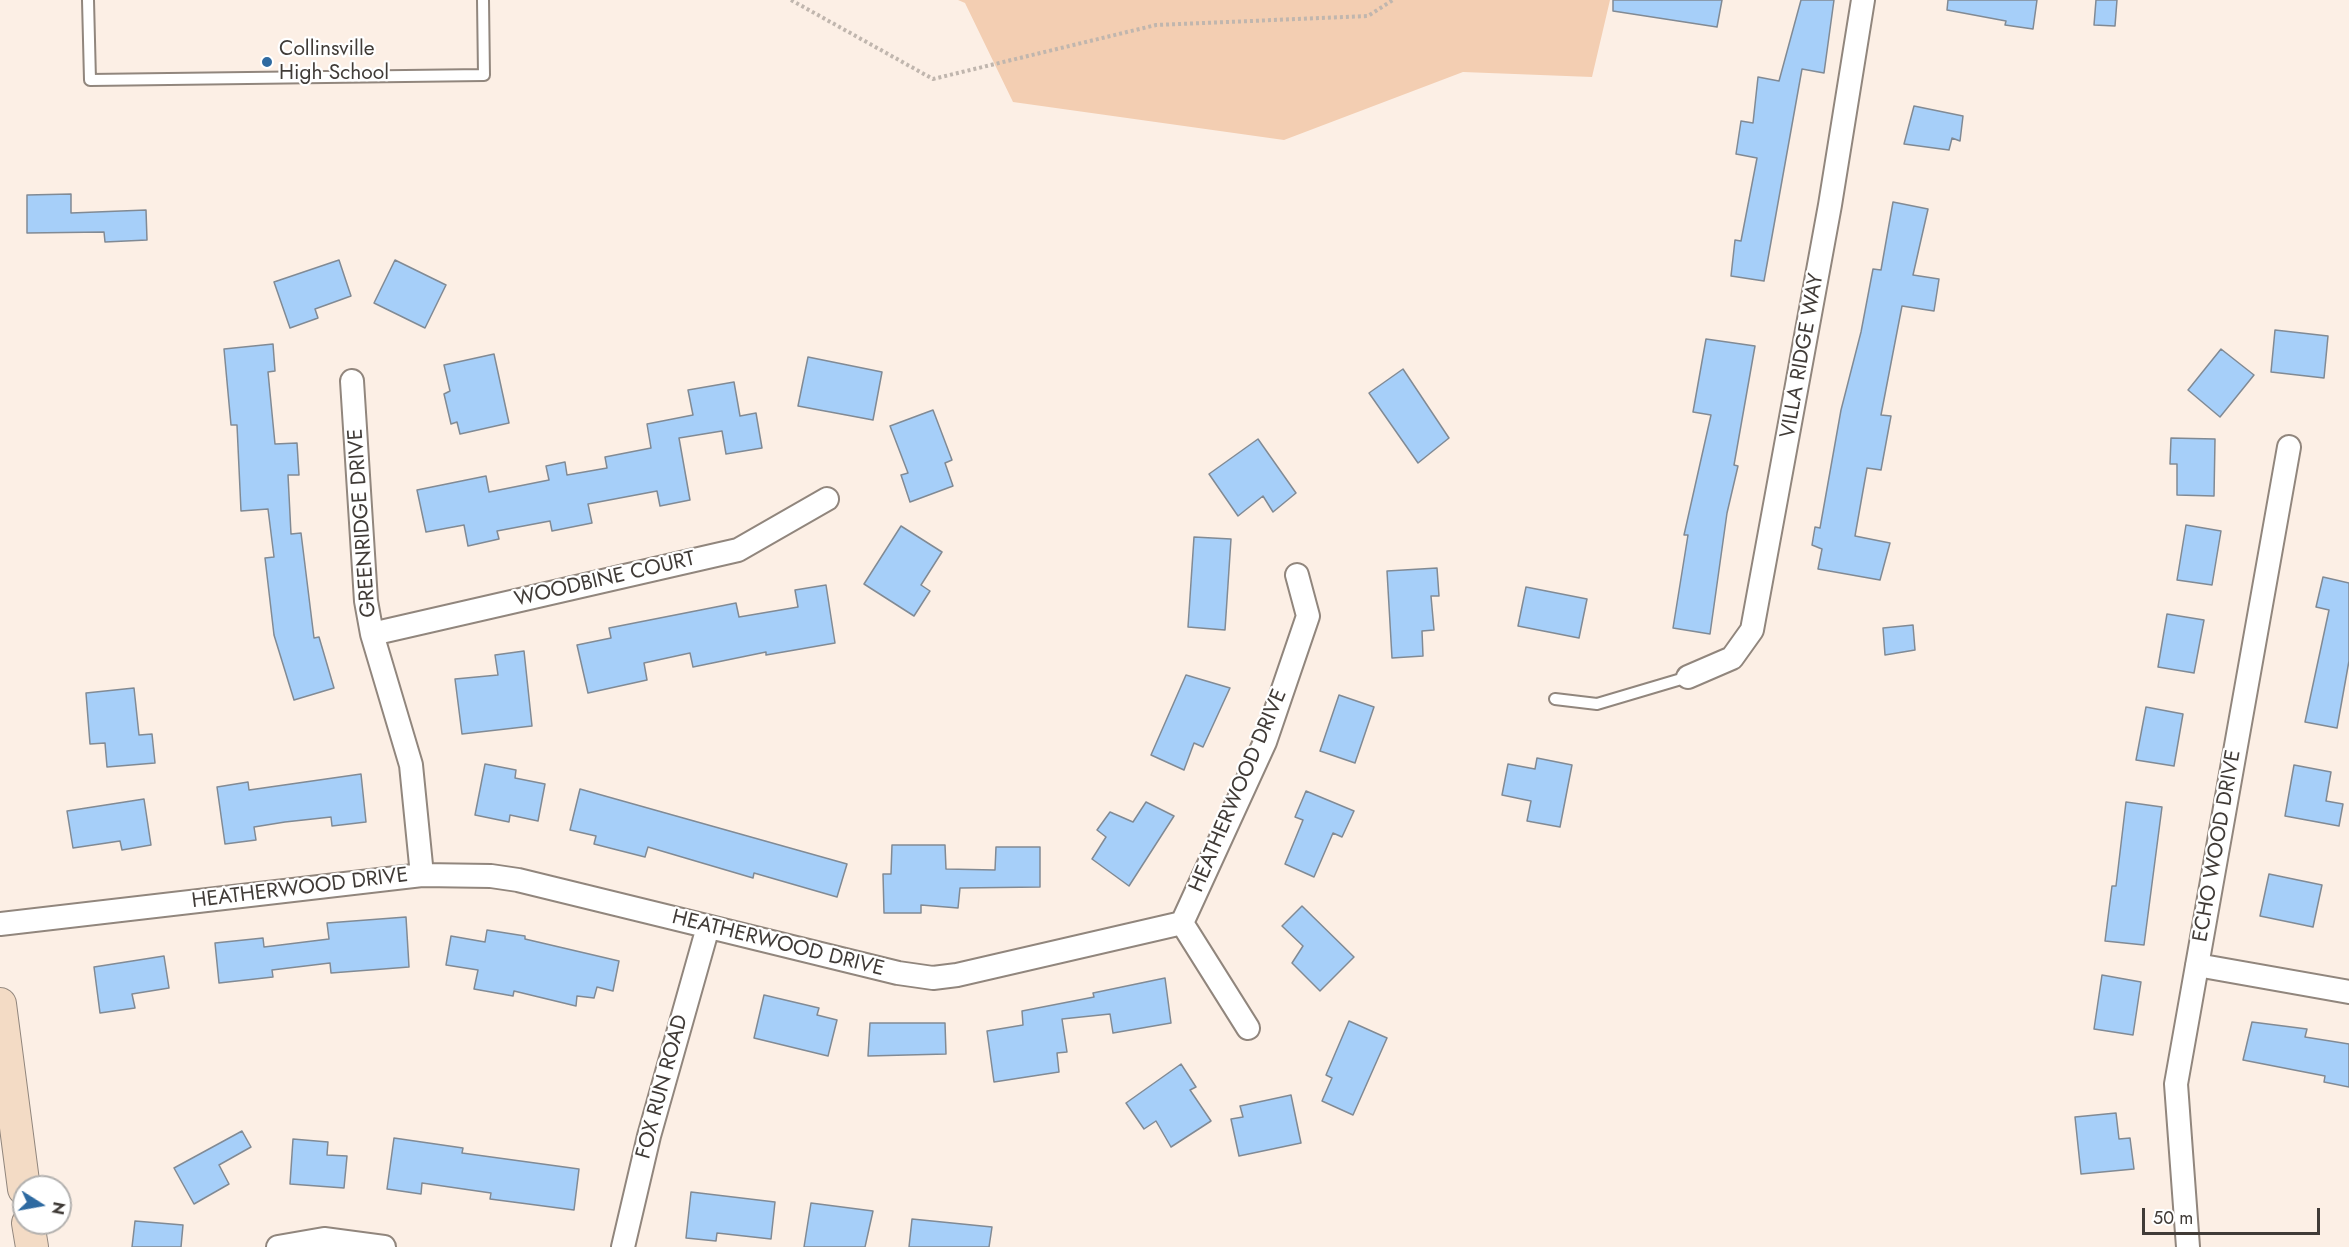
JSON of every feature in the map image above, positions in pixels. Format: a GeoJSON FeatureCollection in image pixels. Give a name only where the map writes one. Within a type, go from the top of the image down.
{"type":"FeatureCollection","features":[{"type":"Feature","properties":{"kind":"street","name":"VILLA RIDGE WAY"},"geometry":{"type":"LineString","coordinates":[[1689,677],[1732,658],[1752,630],[1830,205],[1863,0]]}},
{"type":"Feature","properties":{"kind":"street","name":"GREENRIDGE DRIVE"},"geometry":{"type":"LineString","coordinates":[[352,381],[366,602],[372,634],[411,765],[422,875]]}},
{"type":"Feature","properties":{"kind":"street","name":"ECHO WOOD DRIVE"},"geometry":{"type":"LineString","coordinates":[[2188,1247],[2176,1084],[2289,447]]}},
{"type":"Feature","properties":{"kind":"street","name":"WOODBINE COURT"},"geometry":{"type":"LineString","coordinates":[[372,634],[738,550],[827,499]]}},
{"type":"Feature","properties":{"kind":"street","name":"HEATHERWOOD DRIVE"},"geometry":{"type":"LineString","coordinates":[[0,924],[422,875],[490,876],[518,880],[898,973],[933,978],[957,975],[1182,922],[1265,742],[1308,616],[1297,575]]}},
{"type":"Feature","properties":{"kind":"street"},"geometry":{"type":"LineString","coordinates":[[1182,922],[1248,1028]]}},
{"type":"Feature","properties":{"kind":"street","name":"FOX RUN ROAD"},"geometry":{"type":"LineString","coordinates":[[623,1247],[649,1136],[708,927]]}},
{"type":"Feature","properties":{"kind":"street"},"geometry":{"type":"LineString","coordinates":[[2197,965],[2349,992]]}},
{"type":"Feature","properties":{"kind":"street"},"geometry":{"type":"LineString","coordinates":[[0,1004],[22,1175]]}},
{"type":"Feature","properties":{"kind":"street"},"geometry":{"type":"LineString","coordinates":[[278,1247],[324,1239],[384,1247]]}},
{"type":"Feature","properties":{"kind":"lane"},"geometry":{"type":"LineString","coordinates":[[88,0],[90,80],[484,75],[483,0]]}},
{"type":"Feature","properties":{"kind":"lane"},"geometry":{"type":"LineString","coordinates":[[1555,699],[1597,704],[1689,677]]}},
{"type":"Feature","properties":{"kind":"path"},"geometry":{"type":"LineString","coordinates":[[791,0],[933,79],[1156,25],[1368,16],[1393,0]]}},
{"type":"Feature","properties":{"kind":"shaded area"},"geometry":{"type":"Polygon","coordinates":[[[958,0],[1610,0],[1592,77],[1463,72],[1284,140],[1013,102],[965,3],[958,0]]]}},
{"type":"Feature","properties":{"kind":"building"},"geometry":{"type":"Polygon","coordinates":[[[1613,0],[1722,0],[1717,27],[1613,11],[1613,0]]]}},
{"type":"Feature","properties":{"kind":"building"},"geometry":{"type":"Polygon","coordinates":[[[1801,0],[1834,0],[1824,73],[1802,69],[1764,281],[1731,276],[1735,240],[1741,241],[1757,158],[1736,154],[1741,121],[1753,123],[1758,77],[1779,81],[1801,0]]]}},
{"type":"Feature","properties":{"kind":"building"},"geometry":{"type":"Polygon","coordinates":[[[1948,0],[2037,0],[2033,29],[2005,25],[2006,21],[1947,10],[1948,0]]]}},
{"type":"Feature","properties":{"kind":"building"},"geometry":{"type":"Polygon","coordinates":[[[2096,0],[2117,0],[2115,26],[2094,25],[2096,0]]]}},
{"type":"Feature","properties":{"kind":"building"},"geometry":{"type":"Polygon","coordinates":[[[1914,106],[1963,116],[1960,141],[1952,138],[1949,150],[1904,144],[1914,106]]]}},
{"type":"Feature","properties":{"kind":"building"},"geometry":{"type":"Polygon","coordinates":[[[71,194],[71,213],[146,210],[147,240],[105,242],[104,232],[27,233],[27,195],[71,194]]]}},
{"type":"Feature","properties":{"kind":"building"},"geometry":{"type":"Polygon","coordinates":[[[1893,202],[1928,209],[1913,275],[1939,279],[1934,311],[1902,306],[1881,415],[1891,416],[1881,470],[1867,468],[1855,536],[1890,543],[1880,580],[1818,569],[1822,549],[1812,545],[1815,527],[1820,528],[1841,410],[1861,332],[1873,269],[1881,270],[1893,202]]]}},
{"type":"Feature","properties":{"kind":"building"},"geometry":{"type":"Polygon","coordinates":[[[339,260],[351,296],[315,309],[318,318],[290,328],[274,282],[339,260]]]}},
{"type":"Feature","properties":{"kind":"building"},"geometry":{"type":"Polygon","coordinates":[[[395,260],[446,285],[425,328],[374,303],[395,260]]]}},
{"type":"Feature","properties":{"kind":"building"},"geometry":{"type":"Polygon","coordinates":[[[2275,330],[2328,336],[2324,378],[2271,372],[2275,330]]]}},
{"type":"Feature","properties":{"kind":"building"},"geometry":{"type":"Polygon","coordinates":[[[1706,339],[1755,346],[1734,465],[1738,466],[1727,513],[1710,634],[1673,628],[1688,535],[1684,535],[1711,415],[1693,412],[1706,339]]]}},
{"type":"Feature","properties":{"kind":"building"},"geometry":{"type":"Polygon","coordinates":[[[273,344],[275,371],[268,372],[275,444],[297,443],[299,475],[288,475],[291,534],[301,533],[314,638],[319,637],[334,688],[294,700],[274,635],[265,558],[274,557],[268,509],[241,511],[237,425],[231,425],[224,349],[273,344]]]}},
{"type":"Feature","properties":{"kind":"building"},"geometry":{"type":"Polygon","coordinates":[[[2221,349],[2254,375],[2220,417],[2188,390],[2221,349]]]}},
{"type":"Feature","properties":{"kind":"building"},"geometry":{"type":"Polygon","coordinates":[[[494,354],[509,423],[460,434],[457,422],[451,424],[444,394],[450,391],[444,365],[494,354]]]}},
{"type":"Feature","properties":{"kind":"building"},"geometry":{"type":"Polygon","coordinates":[[[808,357],[882,372],[873,420],[798,406],[808,357]]]}},
{"type":"Feature","properties":{"kind":"building"},"geometry":{"type":"Polygon","coordinates":[[[1403,369],[1449,438],[1418,463],[1369,393],[1403,369]]]}},
{"type":"Feature","properties":{"kind":"building"},"geometry":{"type":"Polygon","coordinates":[[[734,382],[740,416],[756,413],[762,448],[726,454],[722,431],[679,438],[690,500],[660,506],[657,491],[588,504],[592,523],[552,531],[550,521],[497,531],[499,539],[468,546],[464,525],[426,532],[417,490],[486,476],[489,492],[549,480],[546,466],[565,462],[567,475],[607,468],[605,457],[651,448],[647,424],[693,415],[688,390],[734,382]]]}},
{"type":"Feature","properties":{"kind":"building"},"geometry":{"type":"Polygon","coordinates":[[[933,410],[952,460],[945,463],[953,486],[910,502],[901,475],[908,473],[890,426],[933,410]]]}},
{"type":"Feature","properties":{"kind":"building"},"geometry":{"type":"Polygon","coordinates":[[[2171,438],[2215,439],[2214,496],[2177,495],[2177,464],[2170,464],[2171,438]]]}},
{"type":"Feature","properties":{"kind":"building"},"geometry":{"type":"Polygon","coordinates":[[[1258,439],[1296,493],[1273,512],[1263,496],[1238,516],[1209,474],[1258,439]]]}},
{"type":"Feature","properties":{"kind":"building"},"geometry":{"type":"Polygon","coordinates":[[[2186,525],[2221,531],[2212,585],[2177,580],[2186,525]]]}},
{"type":"Feature","properties":{"kind":"building"},"geometry":{"type":"Polygon","coordinates":[[[901,526],[942,552],[921,585],[930,591],[914,616],[864,584],[901,526]]]}},
{"type":"Feature","properties":{"kind":"building"},"geometry":{"type":"Polygon","coordinates":[[[1194,537],[1231,539],[1225,630],[1188,627],[1194,537]]]}},
{"type":"Feature","properties":{"kind":"building"},"geometry":{"type":"Polygon","coordinates":[[[1437,568],[1439,596],[1431,596],[1434,630],[1422,631],[1423,656],[1392,658],[1387,571],[1437,568]]]}},
{"type":"Feature","properties":{"kind":"building"},"geometry":{"type":"Polygon","coordinates":[[[2323,577],[2349,583],[2349,661],[2337,728],[2305,722],[2329,610],[2316,607],[2323,577]]]}},
{"type":"Feature","properties":{"kind":"building"},"geometry":{"type":"Polygon","coordinates":[[[826,585],[835,643],[766,655],[766,652],[693,667],[690,653],[644,663],[647,680],[588,693],[577,645],[611,638],[609,628],[736,603],[739,617],[798,607],[795,590],[826,585]]]}},
{"type":"Feature","properties":{"kind":"building"},"geometry":{"type":"Polygon","coordinates":[[[1526,587],[1587,599],[1579,638],[1518,626],[1526,587]]]}},
{"type":"Feature","properties":{"kind":"building"},"geometry":{"type":"Polygon","coordinates":[[[2167,614],[2204,620],[2194,673],[2158,667],[2167,614]]]}},
{"type":"Feature","properties":{"kind":"building"},"geometry":{"type":"Polygon","coordinates":[[[1913,625],[1915,650],[1885,655],[1883,628],[1913,625]]]}},
{"type":"Feature","properties":{"kind":"building"},"geometry":{"type":"Polygon","coordinates":[[[524,651],[532,726],[462,734],[455,679],[498,675],[495,655],[524,651]]]}},
{"type":"Feature","properties":{"kind":"building"},"geometry":{"type":"Polygon","coordinates":[[[1186,675],[1230,688],[1203,747],[1194,743],[1184,770],[1151,755],[1186,675]]]}},
{"type":"Feature","properties":{"kind":"building"},"geometry":{"type":"Polygon","coordinates":[[[134,688],[139,735],[152,734],[155,763],[107,767],[105,743],[90,744],[86,693],[134,688]]]}},
{"type":"Feature","properties":{"kind":"building"},"geometry":{"type":"Polygon","coordinates":[[[1339,695],[1374,707],[1355,763],[1320,751],[1339,695]]]}},
{"type":"Feature","properties":{"kind":"building"},"geometry":{"type":"Polygon","coordinates":[[[2146,707],[2183,714],[2174,766],[2136,760],[2146,707]]]}},
{"type":"Feature","properties":{"kind":"building"},"geometry":{"type":"Polygon","coordinates":[[[1537,758],[1572,765],[1560,827],[1527,821],[1531,801],[1502,795],[1508,764],[1535,769],[1537,758]]]}},
{"type":"Feature","properties":{"kind":"building"},"geometry":{"type":"Polygon","coordinates":[[[485,764],[516,770],[515,778],[545,784],[538,821],[510,815],[509,822],[475,815],[485,764]]]}},
{"type":"Feature","properties":{"kind":"building"},"geometry":{"type":"Polygon","coordinates":[[[2294,765],[2331,772],[2326,801],[2343,804],[2339,826],[2285,816],[2294,765]]]}},
{"type":"Feature","properties":{"kind":"building"},"geometry":{"type":"Polygon","coordinates":[[[361,774],[366,822],[332,826],[331,817],[285,822],[254,827],[256,840],[225,844],[217,787],[248,782],[249,790],[361,774]]]}},
{"type":"Feature","properties":{"kind":"building"},"geometry":{"type":"Polygon","coordinates":[[[580,789],[847,864],[837,897],[754,873],[753,878],[648,847],[645,857],[594,844],[596,836],[570,830],[580,789]]]}},
{"type":"Feature","properties":{"kind":"building"},"geometry":{"type":"Polygon","coordinates":[[[1306,791],[1354,811],[1342,837],[1333,833],[1314,877],[1285,864],[1303,820],[1295,817],[1306,791]]]}},
{"type":"Feature","properties":{"kind":"building"},"geometry":{"type":"Polygon","coordinates":[[[144,799],[151,845],[122,850],[120,841],[73,848],[67,811],[144,799]]]}},
{"type":"Feature","properties":{"kind":"building"},"geometry":{"type":"Polygon","coordinates":[[[1146,802],[1174,816],[1129,886],[1092,859],[1106,837],[1097,830],[1110,812],[1133,822],[1146,802]]]}},
{"type":"Feature","properties":{"kind":"building"},"geometry":{"type":"Polygon","coordinates":[[[2126,802],[2162,807],[2144,945],[2105,941],[2112,886],[2116,886],[2126,802]]]}},
{"type":"Feature","properties":{"kind":"building"},"geometry":{"type":"Polygon","coordinates":[[[892,845],[945,845],[946,869],[995,870],[996,847],[1040,847],[1040,887],[960,888],[958,908],[921,905],[921,913],[884,913],[883,874],[891,874],[892,845]]]}},
{"type":"Feature","properties":{"kind":"building"},"geometry":{"type":"Polygon","coordinates":[[[2269,874],[2322,885],[2313,927],[2260,916],[2269,874]]]}},
{"type":"Feature","properties":{"kind":"building"},"geometry":{"type":"Polygon","coordinates":[[[1302,906],[1354,957],[1320,991],[1292,963],[1303,946],[1282,926],[1302,906]]]}},
{"type":"Feature","properties":{"kind":"building"},"geometry":{"type":"Polygon","coordinates":[[[406,917],[409,967],[331,973],[330,963],[272,970],[273,977],[219,983],[215,943],[263,938],[264,947],[329,939],[327,923],[406,917]]]}},
{"type":"Feature","properties":{"kind":"building"},"geometry":{"type":"Polygon","coordinates":[[[487,930],[525,936],[525,939],[619,961],[613,991],[597,987],[594,998],[577,996],[576,1006],[514,991],[513,996],[474,989],[478,970],[446,965],[451,936],[485,942],[487,930]]]}},
{"type":"Feature","properties":{"kind":"building"},"geometry":{"type":"Polygon","coordinates":[[[164,956],[169,988],[132,994],[135,1008],[100,1013],[94,967],[164,956]]]}},
{"type":"Feature","properties":{"kind":"building"},"geometry":{"type":"Polygon","coordinates":[[[2102,975],[2141,982],[2133,1035],[2094,1029],[2102,975]]]}},
{"type":"Feature","properties":{"kind":"building"},"geometry":{"type":"Polygon","coordinates":[[[1165,978],[1171,1023],[1113,1033],[1110,1014],[1062,1019],[1067,1052],[1057,1053],[1059,1072],[994,1082],[987,1031],[1023,1025],[1022,1011],[1094,997],[1093,993],[1165,978]]]}},
{"type":"Feature","properties":{"kind":"building"},"geometry":{"type":"Polygon","coordinates":[[[764,995],[819,1008],[817,1015],[837,1020],[828,1056],[754,1038],[764,995]]]}},
{"type":"Feature","properties":{"kind":"building"},"geometry":{"type":"Polygon","coordinates":[[[1349,1021],[1387,1038],[1353,1115],[1322,1101],[1332,1078],[1326,1075],[1349,1021]]]}},
{"type":"Feature","properties":{"kind":"building"},"geometry":{"type":"Polygon","coordinates":[[[2252,1022],[2307,1029],[2305,1037],[2349,1044],[2349,1087],[2324,1082],[2325,1076],[2243,1060],[2252,1022]]]}},
{"type":"Feature","properties":{"kind":"building"},"geometry":{"type":"Polygon","coordinates":[[[870,1023],[945,1023],[946,1054],[868,1056],[870,1023]]]}},
{"type":"Feature","properties":{"kind":"building"},"geometry":{"type":"Polygon","coordinates":[[[1181,1064],[1196,1087],[1190,1090],[1211,1121],[1171,1147],[1156,1121],[1144,1129],[1126,1103],[1181,1064]]]}},
{"type":"Feature","properties":{"kind":"building"},"geometry":{"type":"Polygon","coordinates":[[[1291,1095],[1301,1143],[1239,1156],[1231,1119],[1243,1117],[1240,1106],[1291,1095]]]}},
{"type":"Feature","properties":{"kind":"building"},"geometry":{"type":"Polygon","coordinates":[[[2116,1113],[2119,1139],[2130,1138],[2134,1169],[2081,1174],[2075,1117],[2116,1113]]]}},
{"type":"Feature","properties":{"kind":"building"},"geometry":{"type":"Polygon","coordinates":[[[242,1131],[251,1147],[219,1165],[229,1184],[194,1204],[174,1168],[242,1131]]]}},
{"type":"Feature","properties":{"kind":"building"},"geometry":{"type":"Polygon","coordinates":[[[394,1138],[463,1148],[462,1153],[579,1169],[574,1210],[490,1199],[491,1193],[422,1183],[421,1194],[387,1189],[394,1138]]]}},
{"type":"Feature","properties":{"kind":"building"},"geometry":{"type":"Polygon","coordinates":[[[293,1139],[328,1142],[327,1155],[347,1156],[344,1188],[290,1184],[293,1139]]]}},
{"type":"Feature","properties":{"kind":"building"},"geometry":{"type":"Polygon","coordinates":[[[691,1192],[775,1202],[771,1239],[717,1233],[716,1241],[686,1238],[691,1192]]]}},
{"type":"Feature","properties":{"kind":"building"},"geometry":{"type":"Polygon","coordinates":[[[811,1203],[873,1211],[865,1247],[804,1247],[811,1203]]]}},
{"type":"Feature","properties":{"kind":"building"},"geometry":{"type":"Polygon","coordinates":[[[912,1219],[992,1227],[989,1247],[909,1247],[912,1219]]]}},
{"type":"Feature","properties":{"kind":"building"},"geometry":{"type":"Polygon","coordinates":[[[135,1221],[183,1225],[181,1247],[132,1247],[135,1221]]]}},
{"type":"Feature","properties":{"kind":"place","name":"Collinsville High School"},"geometry":{"type":"Point","coordinates":[267,62]}}]}
